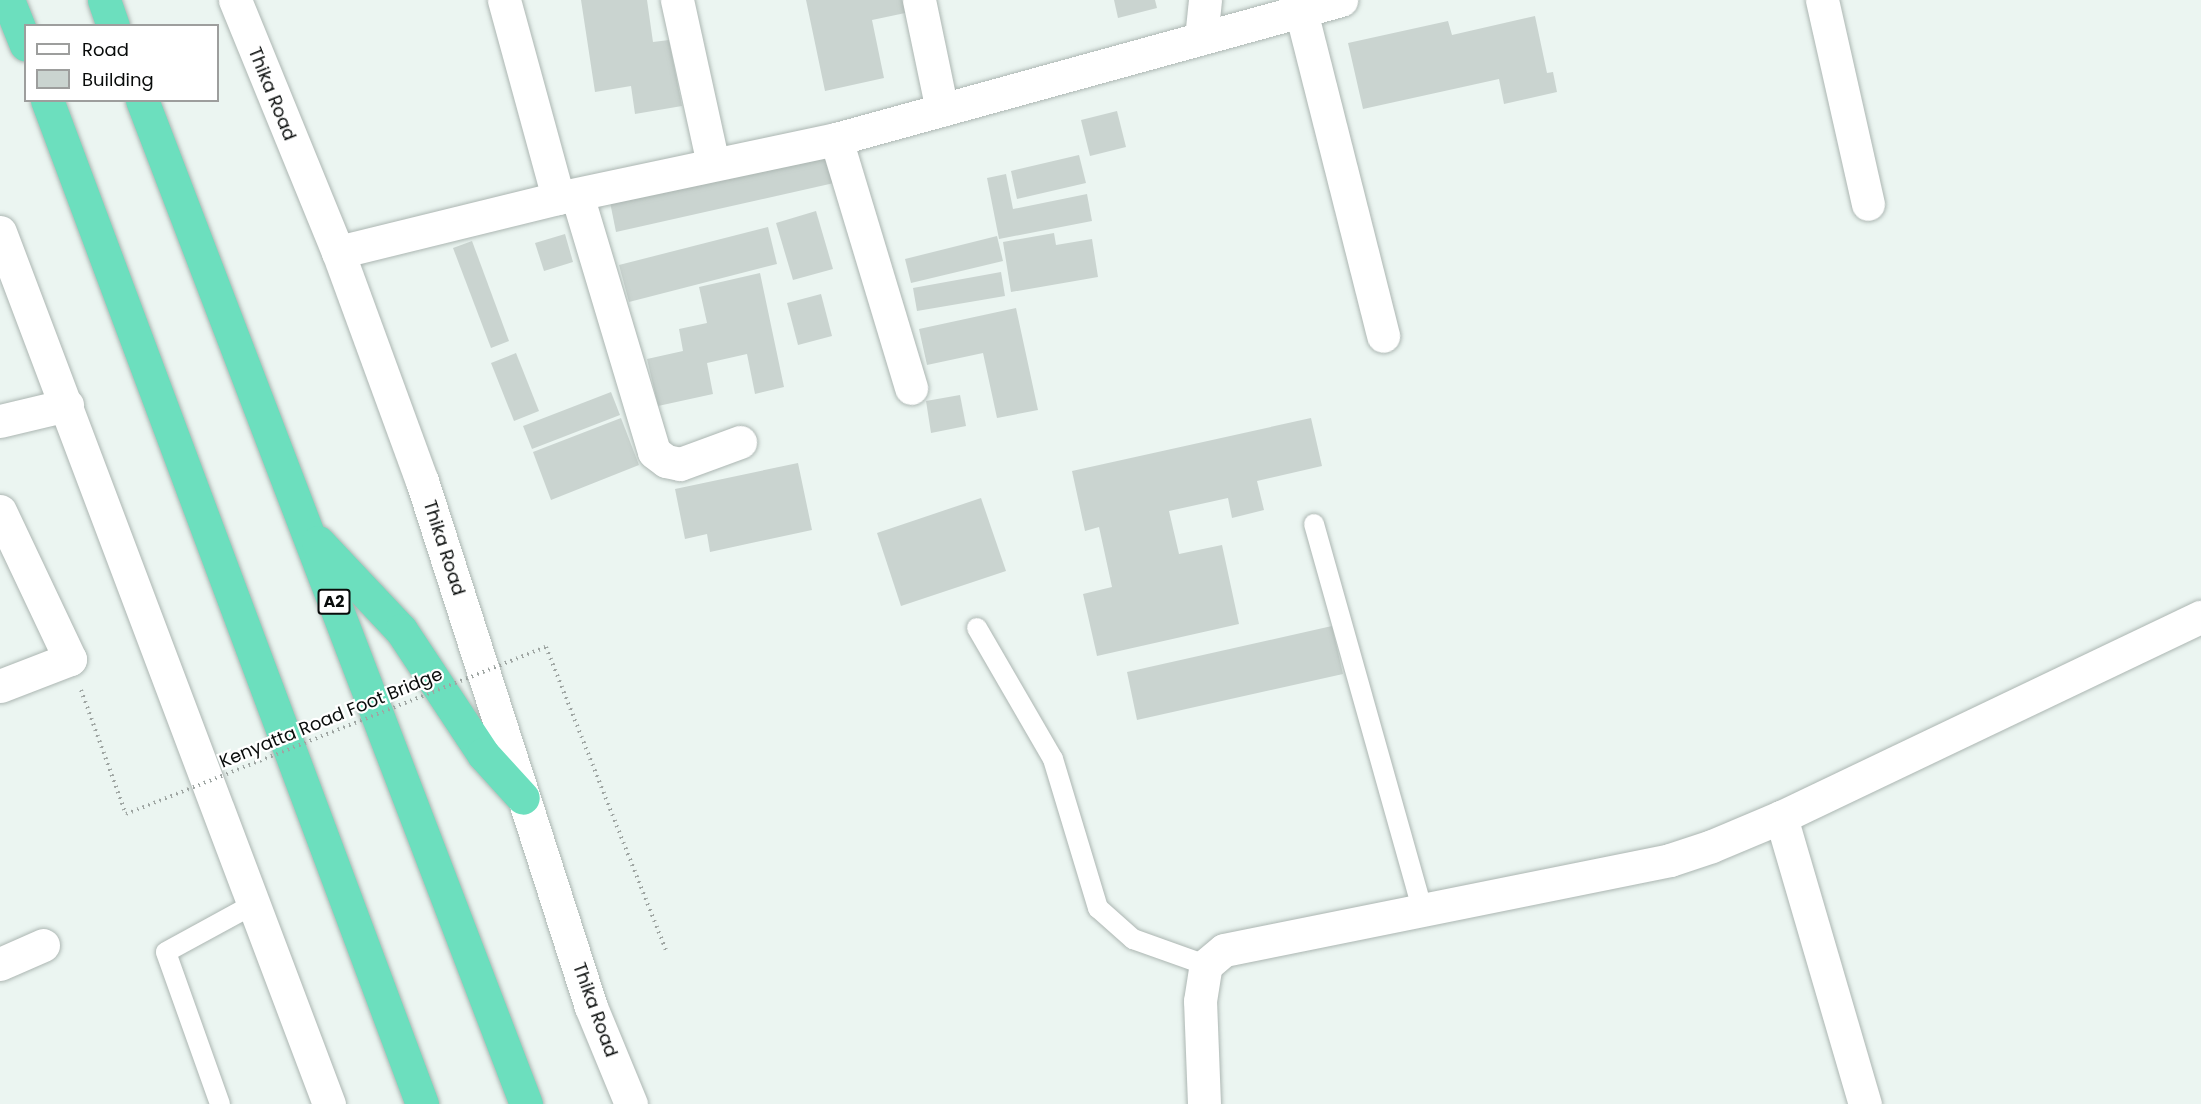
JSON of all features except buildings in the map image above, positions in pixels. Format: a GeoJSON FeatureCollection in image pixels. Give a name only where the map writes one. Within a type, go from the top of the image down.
{"type":"FeatureCollection","features":[{"type":"Feature","properties":{"kind":"highway"},"geometry":{"type":"LineString","coordinates":[[8,0],[24,40]]}},
{"type":"Feature","properties":{"kind":"highway"},"geometry":{"type":"LineString","coordinates":[[104,0],[113,24]]}},
{"type":"Feature","properties":{"kind":"highway"},"geometry":{"type":"LineString","coordinates":[[48,102],[422,1104]]}},
{"type":"Feature","properties":{"kind":"highway","name":"A2"},"geometry":{"type":"LineString","coordinates":[[143,102],[526,1104]]}},
{"type":"Feature","properties":{"kind":"highway"},"geometry":{"type":"LineString","coordinates":[[307,530],[401,630],[483,754],[523,798]]}},
{"type":"Feature","properties":{"kind":"street","name":"Thika Road"},"geometry":{"type":"LineString","coordinates":[[235,0],[338,252],[422,481],[591,1007],[630,1104]]}},
{"type":"Feature","properties":{"kind":"street"},"geometry":{"type":"LineString","coordinates":[[504,0],[567,196],[654,452],[666,461],[680,464],[740,442]]}},
{"type":"Feature","properties":{"kind":"street"},"geometry":{"type":"LineString","coordinates":[[677,0],[713,164]]}},
{"type":"Feature","properties":{"kind":"street"},"geometry":{"type":"LineString","coordinates":[[919,0],[942,110]]}},
{"type":"Feature","properties":{"kind":"street"},"geometry":{"type":"LineString","coordinates":[[1201,38],[1205,0]]}},
{"type":"Feature","properties":{"kind":"street"},"geometry":{"type":"LineString","coordinates":[[338,252],[567,196],[836,139],[1341,0]]}},
{"type":"Feature","properties":{"kind":"street"},"geometry":{"type":"LineString","coordinates":[[1822,0],[1868,204]]}},
{"type":"Feature","properties":{"kind":"street"},"geometry":{"type":"LineString","coordinates":[[1301,11],[1383,336]]}},
{"type":"Feature","properties":{"kind":"street"},"geometry":{"type":"LineString","coordinates":[[836,139],[911,388]]}},
{"type":"Feature","properties":{"kind":"street"},"geometry":{"type":"LineString","coordinates":[[0,232],[329,1104]]}},
{"type":"Feature","properties":{"kind":"street"},"geometry":{"type":"LineString","coordinates":[[0,421],[67,405]]}},
{"type":"Feature","properties":{"kind":"street"},"geometry":{"type":"LineString","coordinates":[[0,511],[70,659],[0,686]]}},
{"type":"Feature","properties":{"kind":"street"},"geometry":{"type":"LineString","coordinates":[[1204,1104],[1200,1000],[1206,965],[1224,950],[1422,908],[1670,860],[1781,817],[2201,617]]}},
{"type":"Feature","properties":{"kind":"street"},"geometry":{"type":"LineString","coordinates":[[1781,817],[1865,1104]]}},
{"type":"Feature","properties":{"kind":"street"},"geometry":{"type":"LineString","coordinates":[[0,964],[43,945]]}},
{"type":"Feature","properties":{"kind":"lane"},"geometry":{"type":"LineString","coordinates":[[1314,524],[1422,908]]}},
{"type":"Feature","properties":{"kind":"lane"},"geometry":{"type":"LineString","coordinates":[[977,627],[1053,759],[1098,908],[1133,939],[1206,965]]}},
{"type":"Feature","properties":{"kind":"lane"},"geometry":{"type":"LineString","coordinates":[[220,1104],[166,952],[254,904]]}},
{"type":"Feature","properties":{"kind":"path","name":"Kenyatta Road Foot Bridge"},"geometry":{"type":"LineString","coordinates":[[70,659],[126,814],[546,646],[667,953]]}}]}
